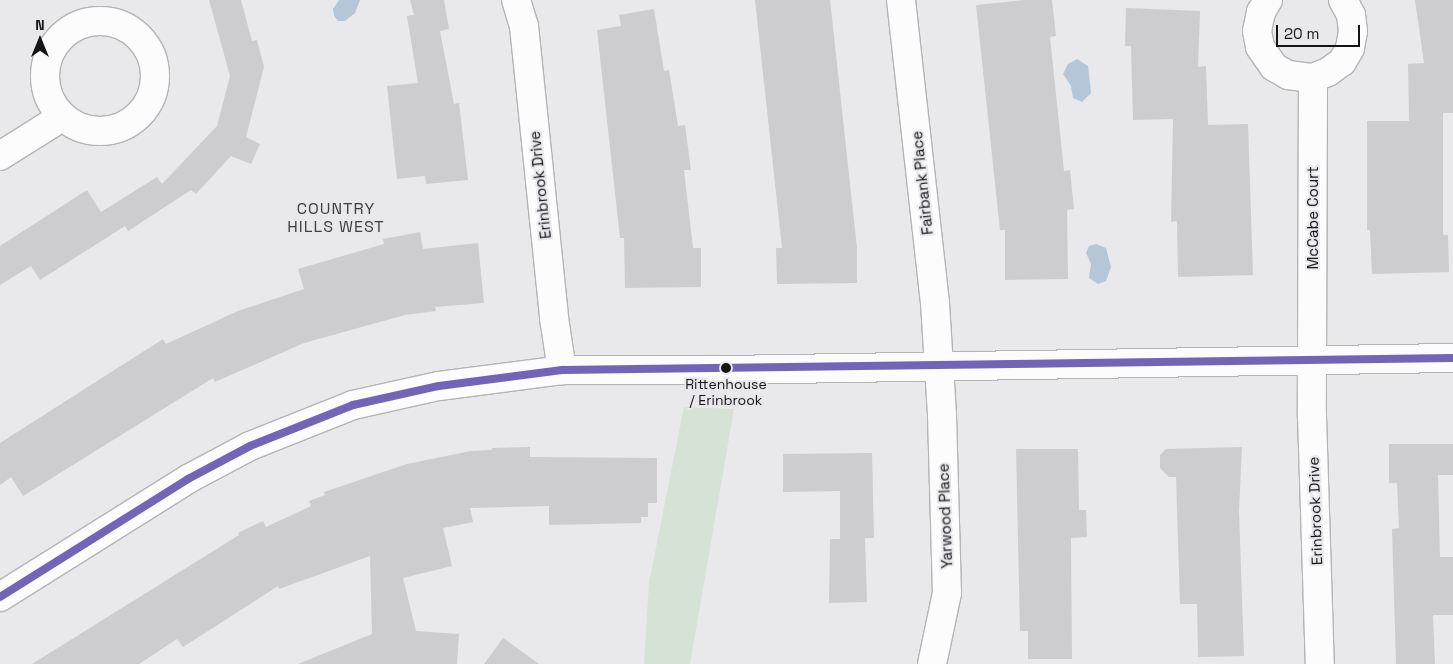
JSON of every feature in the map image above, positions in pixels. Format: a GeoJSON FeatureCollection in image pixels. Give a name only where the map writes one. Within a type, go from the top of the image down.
{"type":"FeatureCollection","features":[{"type":"Feature","properties":{"kind":"street","name":"Erinbrook Drive"},"geometry":{"type":"LineString","coordinates":[[516,0],[524,26],[554,318],[562,370]]}},
{"type":"Feature","properties":{"kind":"street","name":"Fairbank Place"},"geometry":{"type":"LineString","coordinates":[[901,0],[934,294],[939,367]]}},
{"type":"Feature","properties":{"kind":"street"},"geometry":{"type":"LineString","coordinates":[[1268,0],[1261,12],[1257,31],[1260,47],[1274,67],[1288,75],[1313,78],[1328,72],[1342,62],[1350,48],[1353,32],[1351,15],[1343,0]]}},
{"type":"Feature","properties":{"kind":"street"},"geometry":{"type":"LineString","coordinates":[[105,20],[133,31],[150,51],[156,76],[153,92],[144,110],[130,122],[98,132],[78,127],[62,117],[52,105],[45,87],[48,55],[54,44],[67,30],[85,22],[105,20]]}},
{"type":"Feature","properties":{"kind":"street","name":"McCabe Court"},"geometry":{"type":"LineString","coordinates":[[1312,359],[1313,78]]}},
{"type":"Feature","properties":{"kind":"street"},"geometry":{"type":"LineString","coordinates":[[0,156],[62,117]]}},
{"type":"Feature","properties":{"kind":"street"},"geometry":{"type":"LineString","coordinates":[[0,597],[188,479],[250,446],[353,405],[439,386],[562,370],[939,367],[1453,358]]}},
{"type":"Feature","properties":{"kind":"street","name":"Erinbrook Drive"},"geometry":{"type":"LineString","coordinates":[[1312,359],[1320,664]]}},
{"type":"Feature","properties":{"kind":"street","name":"Yarwood Place"},"geometry":{"type":"LineString","coordinates":[[932,664],[947,593],[939,367]]}},
{"type":"Feature","properties":{"kind":"shaded area"},"geometry":{"type":"Polygon","coordinates":[[[684,407],[734,409],[690,664],[644,664],[649,583],[684,407]]]}},
{"type":"Feature","properties":{"kind":"water"},"geometry":{"type":"Polygon","coordinates":[[[339,0],[360,0],[355,13],[345,21],[338,21],[334,16],[333,9],[339,0]]]}},
{"type":"Feature","properties":{"kind":"water"},"geometry":{"type":"Polygon","coordinates":[[[1077,59],[1088,66],[1091,93],[1082,102],[1073,98],[1071,86],[1063,74],[1068,64],[1077,59]]]}},
{"type":"Feature","properties":{"kind":"water"},"geometry":{"type":"Polygon","coordinates":[[[1096,244],[1106,248],[1111,267],[1106,281],[1098,284],[1089,278],[1091,264],[1086,253],[1089,246],[1096,244]]]}},
{"type":"Feature","properties":{"kind":"building"},"geometry":{"type":"Polygon","coordinates":[[[209,0],[241,0],[252,41],[257,40],[264,67],[246,137],[260,144],[251,164],[231,156],[196,194],[191,190],[128,231],[125,226],[40,280],[31,266],[0,285],[0,246],[87,190],[101,212],[157,177],[162,184],[217,126],[230,76],[209,0]]]}},
{"type":"Feature","properties":{"kind":"building"},"geometry":{"type":"Polygon","coordinates":[[[410,0],[444,0],[449,29],[440,31],[454,104],[459,103],[468,180],[426,184],[425,176],[397,179],[387,86],[418,83],[407,16],[414,15],[410,0]]]}},
{"type":"Feature","properties":{"kind":"building"},"geometry":{"type":"Polygon","coordinates":[[[755,0],[830,0],[857,248],[857,283],[777,284],[776,248],[782,248],[755,0]]]}},
{"type":"Feature","properties":{"kind":"building"},"geometry":{"type":"Polygon","coordinates":[[[1025,0],[1052,0],[1056,36],[1050,37],[1064,171],[1070,170],[1074,209],[1067,210],[1068,279],[1005,280],[1005,230],[1000,230],[976,5],[1025,0]]]}},
{"type":"Feature","properties":{"kind":"building"},"geometry":{"type":"Polygon","coordinates":[[[1415,0],[1453,0],[1453,113],[1443,113],[1443,235],[1448,235],[1449,272],[1372,274],[1370,230],[1367,230],[1367,121],[1409,121],[1408,64],[1424,63],[1415,0]]]}},
{"type":"Feature","properties":{"kind":"building"},"geometry":{"type":"Polygon","coordinates":[[[1126,8],[1200,11],[1198,67],[1206,66],[1208,125],[1248,124],[1253,275],[1178,277],[1177,221],[1171,222],[1173,119],[1133,120],[1131,46],[1125,46],[1126,8]]]}},
{"type":"Feature","properties":{"kind":"building"},"geometry":{"type":"Polygon","coordinates":[[[654,9],[664,71],[669,70],[678,126],[685,125],[691,170],[684,170],[693,248],[701,248],[701,287],[625,288],[624,238],[620,238],[597,30],[621,26],[619,15],[654,9]]]}},
{"type":"Feature","properties":{"kind":"building"},"geometry":{"type":"Polygon","coordinates":[[[420,232],[423,249],[478,243],[484,303],[435,307],[436,311],[405,315],[304,343],[215,382],[213,378],[23,496],[11,477],[0,485],[0,443],[163,339],[166,344],[238,311],[304,289],[298,269],[384,244],[383,239],[420,232]]]}},
{"type":"Feature","properties":{"kind":"building"},"geometry":{"type":"Polygon","coordinates":[[[1389,444],[1453,444],[1453,475],[1438,475],[1440,557],[1453,557],[1453,615],[1433,615],[1435,664],[1396,664],[1392,529],[1399,528],[1397,483],[1389,483],[1389,444]]]}},
{"type":"Feature","properties":{"kind":"building"},"geometry":{"type":"Polygon","coordinates":[[[530,447],[530,457],[657,458],[657,503],[648,503],[648,517],[641,517],[641,523],[549,525],[549,506],[470,508],[473,522],[443,528],[452,566],[403,578],[416,631],[459,634],[457,664],[298,664],[372,634],[370,556],[279,589],[278,586],[183,647],[177,639],[139,664],[32,664],[239,535],[238,533],[263,521],[266,527],[311,506],[309,501],[325,495],[324,492],[407,464],[471,451],[492,450],[492,448],[530,447]]]}},
{"type":"Feature","properties":{"kind":"building"},"geometry":{"type":"Polygon","coordinates":[[[1242,447],[1239,511],[1244,656],[1198,657],[1197,604],[1180,604],[1176,477],[1169,477],[1160,468],[1160,455],[1166,449],[1242,447]]]}},
{"type":"Feature","properties":{"kind":"building"},"geometry":{"type":"Polygon","coordinates":[[[1016,449],[1078,449],[1079,510],[1086,510],[1087,537],[1071,538],[1072,659],[1028,659],[1028,631],[1020,631],[1016,449]]]}},
{"type":"Feature","properties":{"kind":"building"},"geometry":{"type":"Polygon","coordinates":[[[872,453],[874,538],[865,538],[867,602],[829,603],[830,539],[840,539],[840,491],[783,492],[783,454],[872,453]]]}},
{"type":"Feature","properties":{"kind":"building"},"geometry":{"type":"Polygon","coordinates":[[[503,638],[539,664],[484,664],[503,638]]]}},
{"type":"Feature","properties":{"kind":"transit line"},"geometry":{"type":"LineString","coordinates":[[0,597],[188,479],[250,446],[353,405],[439,386],[562,370],[1453,358]]}},
{"type":"Feature","properties":{"kind":"place","name":"Rittenhouse / Erinbrook"},"geometry":{"type":"Point","coordinates":[726,368]}},
{"type":"Feature","properties":{"kind":"district","name":"COUNTRY HILLS WEST"},"geometry":{"type":"Point","coordinates":[336,218]}}]}
